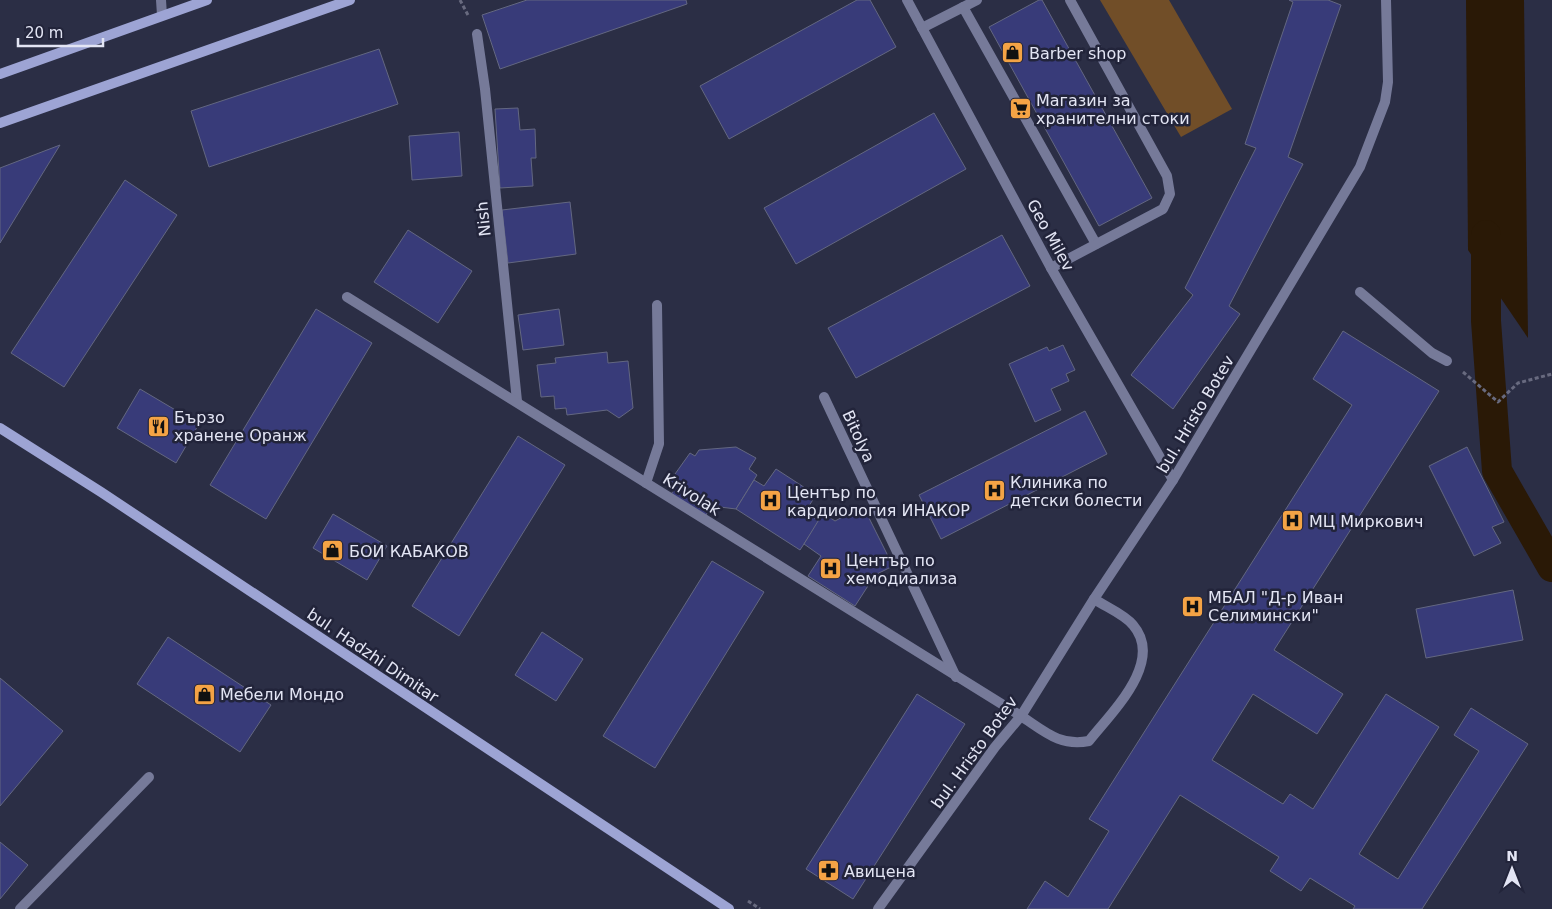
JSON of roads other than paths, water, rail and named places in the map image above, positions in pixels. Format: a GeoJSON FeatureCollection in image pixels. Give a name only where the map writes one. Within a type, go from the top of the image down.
{"type":"FeatureCollection","features":[{"type":"Feature","properties":{"kind":"street"},"geometry":{"type":"LineString","coordinates":[[160,0],[162,15]]}},
{"type":"Feature","properties":{"kind":"street"},"geometry":{"type":"LineString","coordinates":[[0,74],[207,0]]}},
{"type":"Feature","properties":{"kind":"street"},"geometry":{"type":"LineString","coordinates":[[0,123],[350,0]]}},
{"type":"Feature","properties":{"kind":"street","name":"Geo Milev"},"geometry":{"type":"LineString","coordinates":[[907,0],[1051,268],[1173,480]]}},
{"type":"Feature","properties":{"kind":"street"},"geometry":{"type":"LineString","coordinates":[[922,28],[977,0]]}},
{"type":"Feature","properties":{"kind":"street"},"geometry":{"type":"LineString","coordinates":[[1051,268],[1163,209],[1170,194],[1167,176],[1070,0]]}},
{"type":"Feature","properties":{"kind":"street","name":"bul. Hristo Botev"},"geometry":{"type":"LineString","coordinates":[[878,909],[995,747],[1021,716],[1094,599],[1173,480],[1360,166],[1385,102],[1388,82],[1386,0]]}},
{"type":"Feature","properties":{"kind":"street"},"geometry":{"type":"LineString","coordinates":[[962,7],[1096,244]]}},
{"type":"Feature","properties":{"kind":"street","name":"Nish"},"geometry":{"type":"LineString","coordinates":[[477,34],[517,401]]}},
{"type":"Feature","properties":{"kind":"street"},"geometry":{"type":"LineString","coordinates":[[1360,292],[1432,353],[1447,361]]}},
{"type":"Feature","properties":{"kind":"street","name":"Krivolak"},"geometry":{"type":"LineString","coordinates":[[347,297],[450,363],[517,401],[957,678],[1060,741],[1075,744],[1089,741],[1132,685],[1141,668],[1142,646],[1133,624],[1094,599]]}},
{"type":"Feature","properties":{"kind":"street"},"geometry":{"type":"LineString","coordinates":[[646,483],[659,444],[657,305]]}},
{"type":"Feature","properties":{"kind":"street","name":"Bitolya"},"geometry":{"type":"LineString","coordinates":[[824,396],[957,678]]}},
{"type":"Feature","properties":{"kind":"street","name":"bul. Hadzhi Dimitar"},"geometry":{"type":"LineString","coordinates":[[0,428],[101,492],[729,909]]}},
{"type":"Feature","properties":{"kind":"street"},"geometry":{"type":"LineString","coordinates":[[20,909],[148,777]]}},
{"type":"Feature","properties":{"kind":"waterway"},"geometry":{"type":"LineString","coordinates":[[1486,235],[1486,321],[1497,471],[1552,567]]}},
{"type":"Feature","properties":{"kind":"place","name":"Barber shop"},"geometry":{"type":"Point","coordinates":[1013,53]}},
{"type":"Feature","properties":{"kind":"place","name":"Магазин за хранителни стоки"},"geometry":{"type":"Point","coordinates":[1020,109]}},
{"type":"Feature","properties":{"kind":"place","name":"Бързо хранене Оранж"},"geometry":{"type":"Point","coordinates":[158,426]}},
{"type":"Feature","properties":{"kind":"place","name":"Клиника по детски болести"},"geometry":{"type":"Point","coordinates":[994,491]}},
{"type":"Feature","properties":{"kind":"place","name":"Център по кардиология ИНАКОР"},"geometry":{"type":"Point","coordinates":[771,501]}},
{"type":"Feature","properties":{"kind":"place","name":"МЦ Миркович"},"geometry":{"type":"Point","coordinates":[1293,521]}},
{"type":"Feature","properties":{"kind":"place","name":"БОИ КАБАКОВ"},"geometry":{"type":"Point","coordinates":[333,551]}},
{"type":"Feature","properties":{"kind":"place","name":"Център по хемодиализа"},"geometry":{"type":"Point","coordinates":[830,569]}},
{"type":"Feature","properties":{"kind":"place","name":"МБАЛ \"Д-р Иван Селимински\""},"geometry":{"type":"Point","coordinates":[1192,606]}},
{"type":"Feature","properties":{"kind":"place","name":"Мебели Мондо"},"geometry":{"type":"Point","coordinates":[204,694]}},
{"type":"Feature","properties":{"kind":"place","name":"Авицена"},"geometry":{"type":"Point","coordinates":[828,871]}}]}
